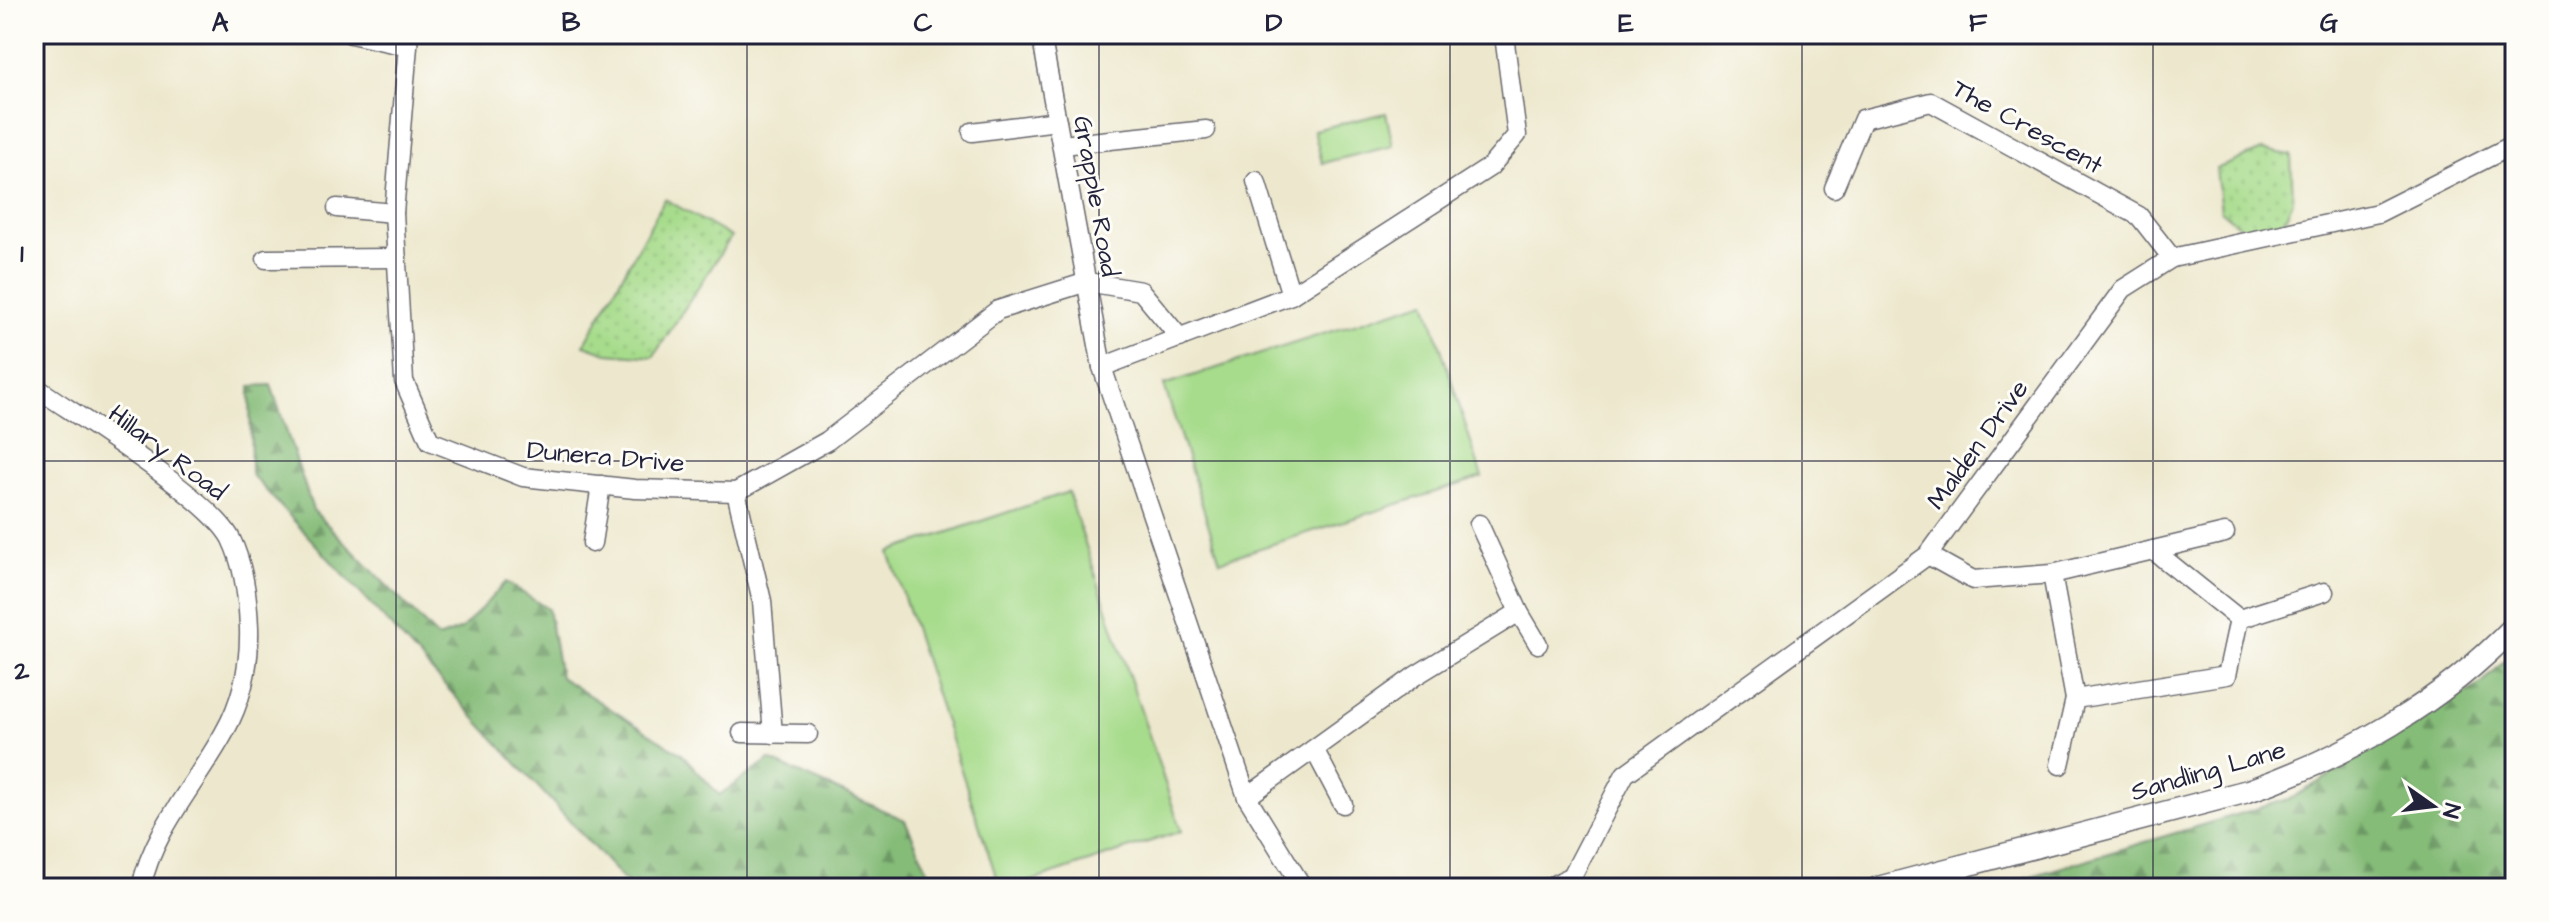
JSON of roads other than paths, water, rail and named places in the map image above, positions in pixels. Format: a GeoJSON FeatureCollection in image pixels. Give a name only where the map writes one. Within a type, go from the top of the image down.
{"type":"FeatureCollection","features":[{"type":"Feature","properties":{"kind":"street"},"geometry":{"type":"LineString","coordinates":[[351,34],[407,40]]}},
{"type":"Feature","properties":{"kind":"street","name":"Grapple Road"},"geometry":{"type":"LineString","coordinates":[[1041,34],[1102,367],[1247,797],[1303,888]]}},
{"type":"Feature","properties":{"kind":"street"},"geometry":{"type":"LineString","coordinates":[[1102,367],[1291,295],[1490,167],[1517,135],[1505,43],[1509,34]]}},
{"type":"Feature","properties":{"kind":"street","name":"Dunera Drive"},"geometry":{"type":"LineString","coordinates":[[407,40],[394,213],[404,381],[430,441],[523,477],[601,485],[736,492]]}},
{"type":"Feature","properties":{"kind":"street","name":"The Crescent"},"geometry":{"type":"LineString","coordinates":[[1834,188],[1863,119],[1931,102],[2139,216],[2172,258]]}},
{"type":"Feature","properties":{"kind":"street"},"geometry":{"type":"LineString","coordinates":[[972,132],[1057,121]]}},
{"type":"Feature","properties":{"kind":"street"},"geometry":{"type":"LineString","coordinates":[[1062,145],[1206,130]]}},
{"type":"Feature","properties":{"kind":"street","name":"Malden Drive"},"geometry":{"type":"LineString","coordinates":[[1548,888],[1572,876],[1625,774],[1928,555],[2123,289],[2172,258],[2378,213],[2515,144]]}},
{"type":"Feature","properties":{"kind":"street"},"geometry":{"type":"LineString","coordinates":[[1256,181],[1291,295]]}},
{"type":"Feature","properties":{"kind":"street"},"geometry":{"type":"LineString","coordinates":[[337,208],[394,213]]}},
{"type":"Feature","properties":{"kind":"street"},"geometry":{"type":"LineString","coordinates":[[266,259],[397,258]]}},
{"type":"Feature","properties":{"kind":"street"},"geometry":{"type":"LineString","coordinates":[[773,734],[762,601],[736,492],[827,441],[998,310],[1087,282],[1141,291],[1180,338]]}},
{"type":"Feature","properties":{"kind":"street","name":"Hillary Road"},"geometry":{"type":"LineString","coordinates":[[34,386],[203,506],[230,537],[242,571],[248,605],[250,650],[244,684],[221,739],[155,845],[141,888]]}},
{"type":"Feature","properties":{"kind":"street"},"geometry":{"type":"LineString","coordinates":[[592,543],[601,485]]}},
{"type":"Feature","properties":{"kind":"street"},"geometry":{"type":"LineString","coordinates":[[1479,524],[1519,612],[1538,644]]}},
{"type":"Feature","properties":{"kind":"street"},"geometry":{"type":"LineString","coordinates":[[1928,555],[1973,580],[2052,574],[2225,533]]}},
{"type":"Feature","properties":{"kind":"street"},"geometry":{"type":"LineString","coordinates":[[2153,550],[2239,619]]}},
{"type":"Feature","properties":{"kind":"street"},"geometry":{"type":"LineString","coordinates":[[2052,574],[2075,699],[2060,765]]}},
{"type":"Feature","properties":{"kind":"street"},"geometry":{"type":"LineString","coordinates":[[2239,619],[2324,592]]}},
{"type":"Feature","properties":{"kind":"street"},"geometry":{"type":"LineString","coordinates":[[1247,797],[1415,676],[1519,612]]}},
{"type":"Feature","properties":{"kind":"street"},"geometry":{"type":"LineString","coordinates":[[2075,699],[2227,675],[2239,619]]}},
{"type":"Feature","properties":{"kind":"street","name":"Sandling Lane"},"geometry":{"type":"LineString","coordinates":[[1878,888],[2078,833],[2218,799],[2306,770],[2365,743],[2450,685],[2515,626]]}},
{"type":"Feature","properties":{"kind":"street"},"geometry":{"type":"LineString","coordinates":[[742,733],[808,734]]}},
{"type":"Feature","properties":{"kind":"street"},"geometry":{"type":"LineString","coordinates":[[1314,749],[1343,804]]}}]}
